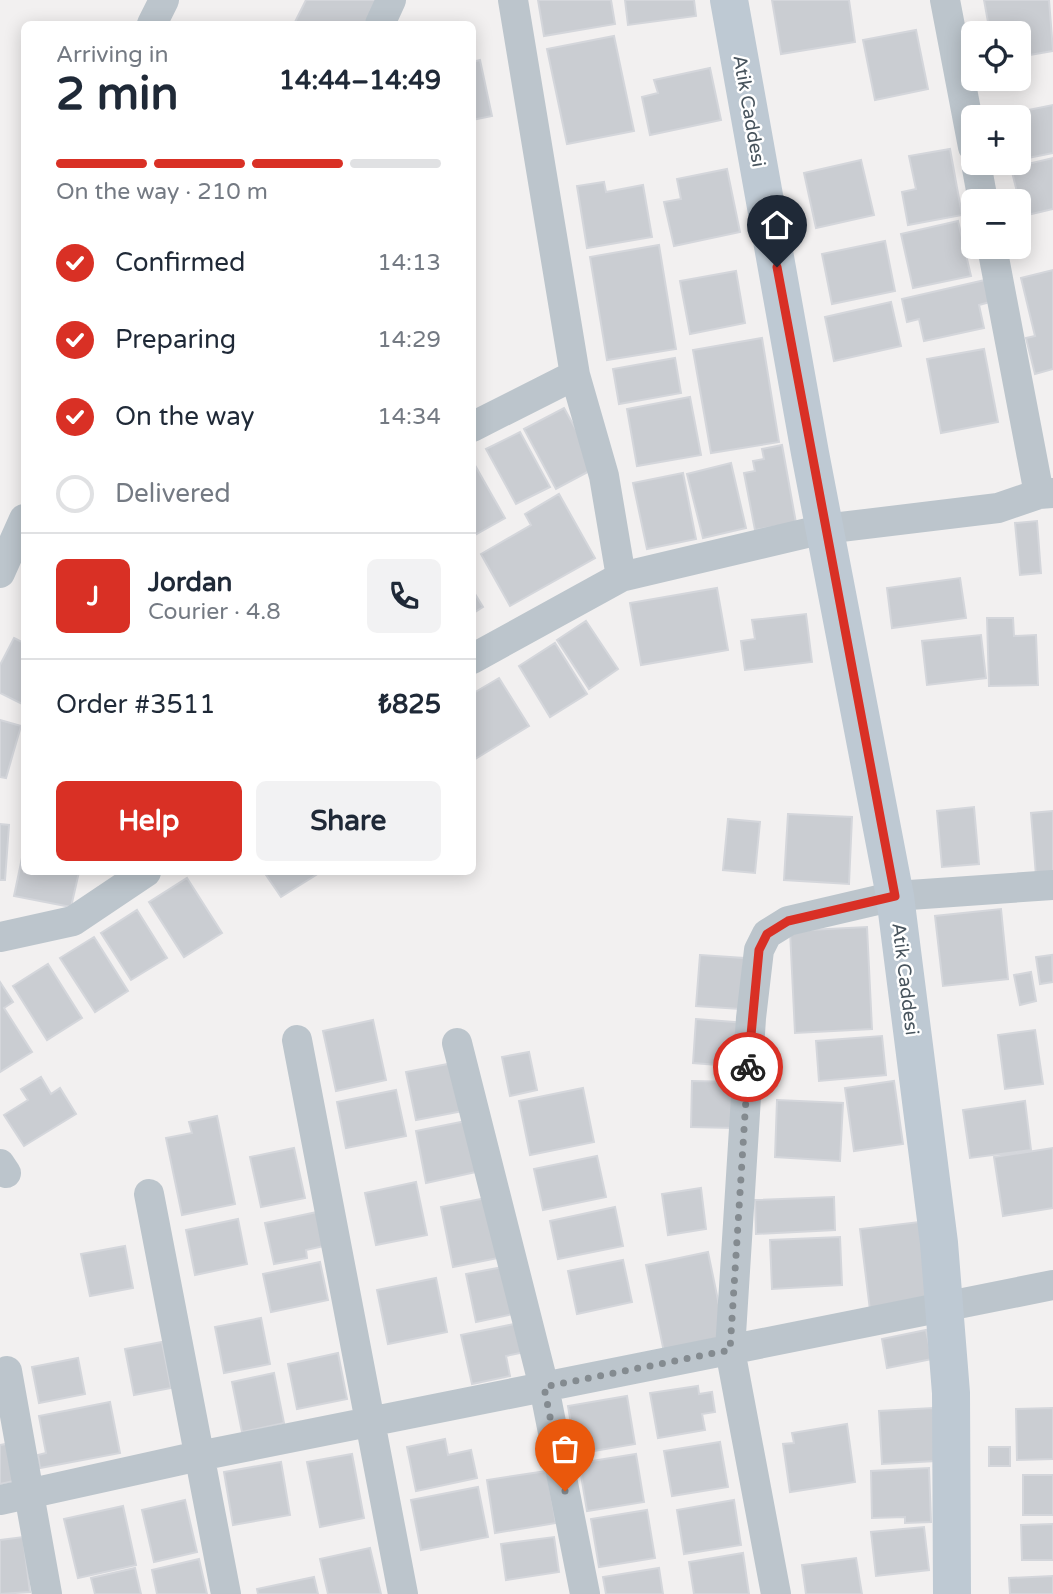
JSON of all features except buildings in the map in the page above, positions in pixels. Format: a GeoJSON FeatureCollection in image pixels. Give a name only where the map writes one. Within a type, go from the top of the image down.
{"type":"FeatureCollection","features":[{"type":"Feature","properties":{"kind":"street"},"geometry":{"type":"LineString","coordinates":[[154,21],[164,0]]}},
{"type":"Feature","properties":{"kind":"street"},"geometry":{"type":"LineString","coordinates":[[381,21],[391,0]]}},
{"type":"Feature","properties":{"kind":"street"},"geometry":{"type":"LineString","coordinates":[[513,0],[575,375],[604,476],[621,577]]}},
{"type":"Feature","properties":{"kind":"street","name":"Atik Caddesi"},"geometry":{"type":"LineString","coordinates":[[729,0],[824,529],[895,896],[939,1243],[951,1393],[952,1594]]}},
{"type":"Feature","properties":{"kind":"street"},"geometry":{"type":"LineString","coordinates":[[945,0],[965,105]]}},
{"type":"Feature","properties":{"kind":"street"},"geometry":{"type":"LineString","coordinates":[[476,657],[621,577],[824,529],[998,508],[1046,493],[995,259]]}},
{"type":"Feature","properties":{"kind":"street"},"geometry":{"type":"LineString","coordinates":[[476,425],[575,375]]}},
{"type":"Feature","properties":{"kind":"street"},"geometry":{"type":"LineString","coordinates":[[0,573],[21,526]]}},
{"type":"Feature","properties":{"kind":"street"},"geometry":{"type":"LineString","coordinates":[[102,901],[105,875]]}},
{"type":"Feature","properties":{"kind":"street"},"geometry":{"type":"LineString","coordinates":[[0,937],[73,921],[141,875]]}},
{"type":"Feature","properties":{"kind":"street"},"geometry":{"type":"LineString","coordinates":[[776,1594],[730,1350],[751,1018],[759,950],[767,934],[788,921],[895,896],[1053,885]]}},
{"type":"Feature","properties":{"kind":"street"},"geometry":{"type":"LineString","coordinates":[[297,1040],[403,1594]]}},
{"type":"Feature","properties":{"kind":"street"},"geometry":{"type":"LineString","coordinates":[[457,1043],[544,1387],[585,1594]]}},
{"type":"Feature","properties":{"kind":"street"},"geometry":{"type":"LineString","coordinates":[[149,1194],[226,1594]]}},
{"type":"Feature","properties":{"kind":"street"},"geometry":{"type":"LineString","coordinates":[[0,1500],[198,1456],[1053,1285]]}},
{"type":"Feature","properties":{"kind":"street"},"geometry":{"type":"LineString","coordinates":[[7,1371],[47,1594]]}},
{"type":"Feature","properties":{"kind":"way so far"},"geometry":{"type":"LineString","coordinates":[[565,1491],[544,1387],[730,1350],[748,1067]]}},
{"type":"Feature","properties":{"kind":"route"},"geometry":{"type":"LineString","coordinates":[[748,1067],[759,950],[767,934],[788,921],[895,896],[777,267]]}}]}
